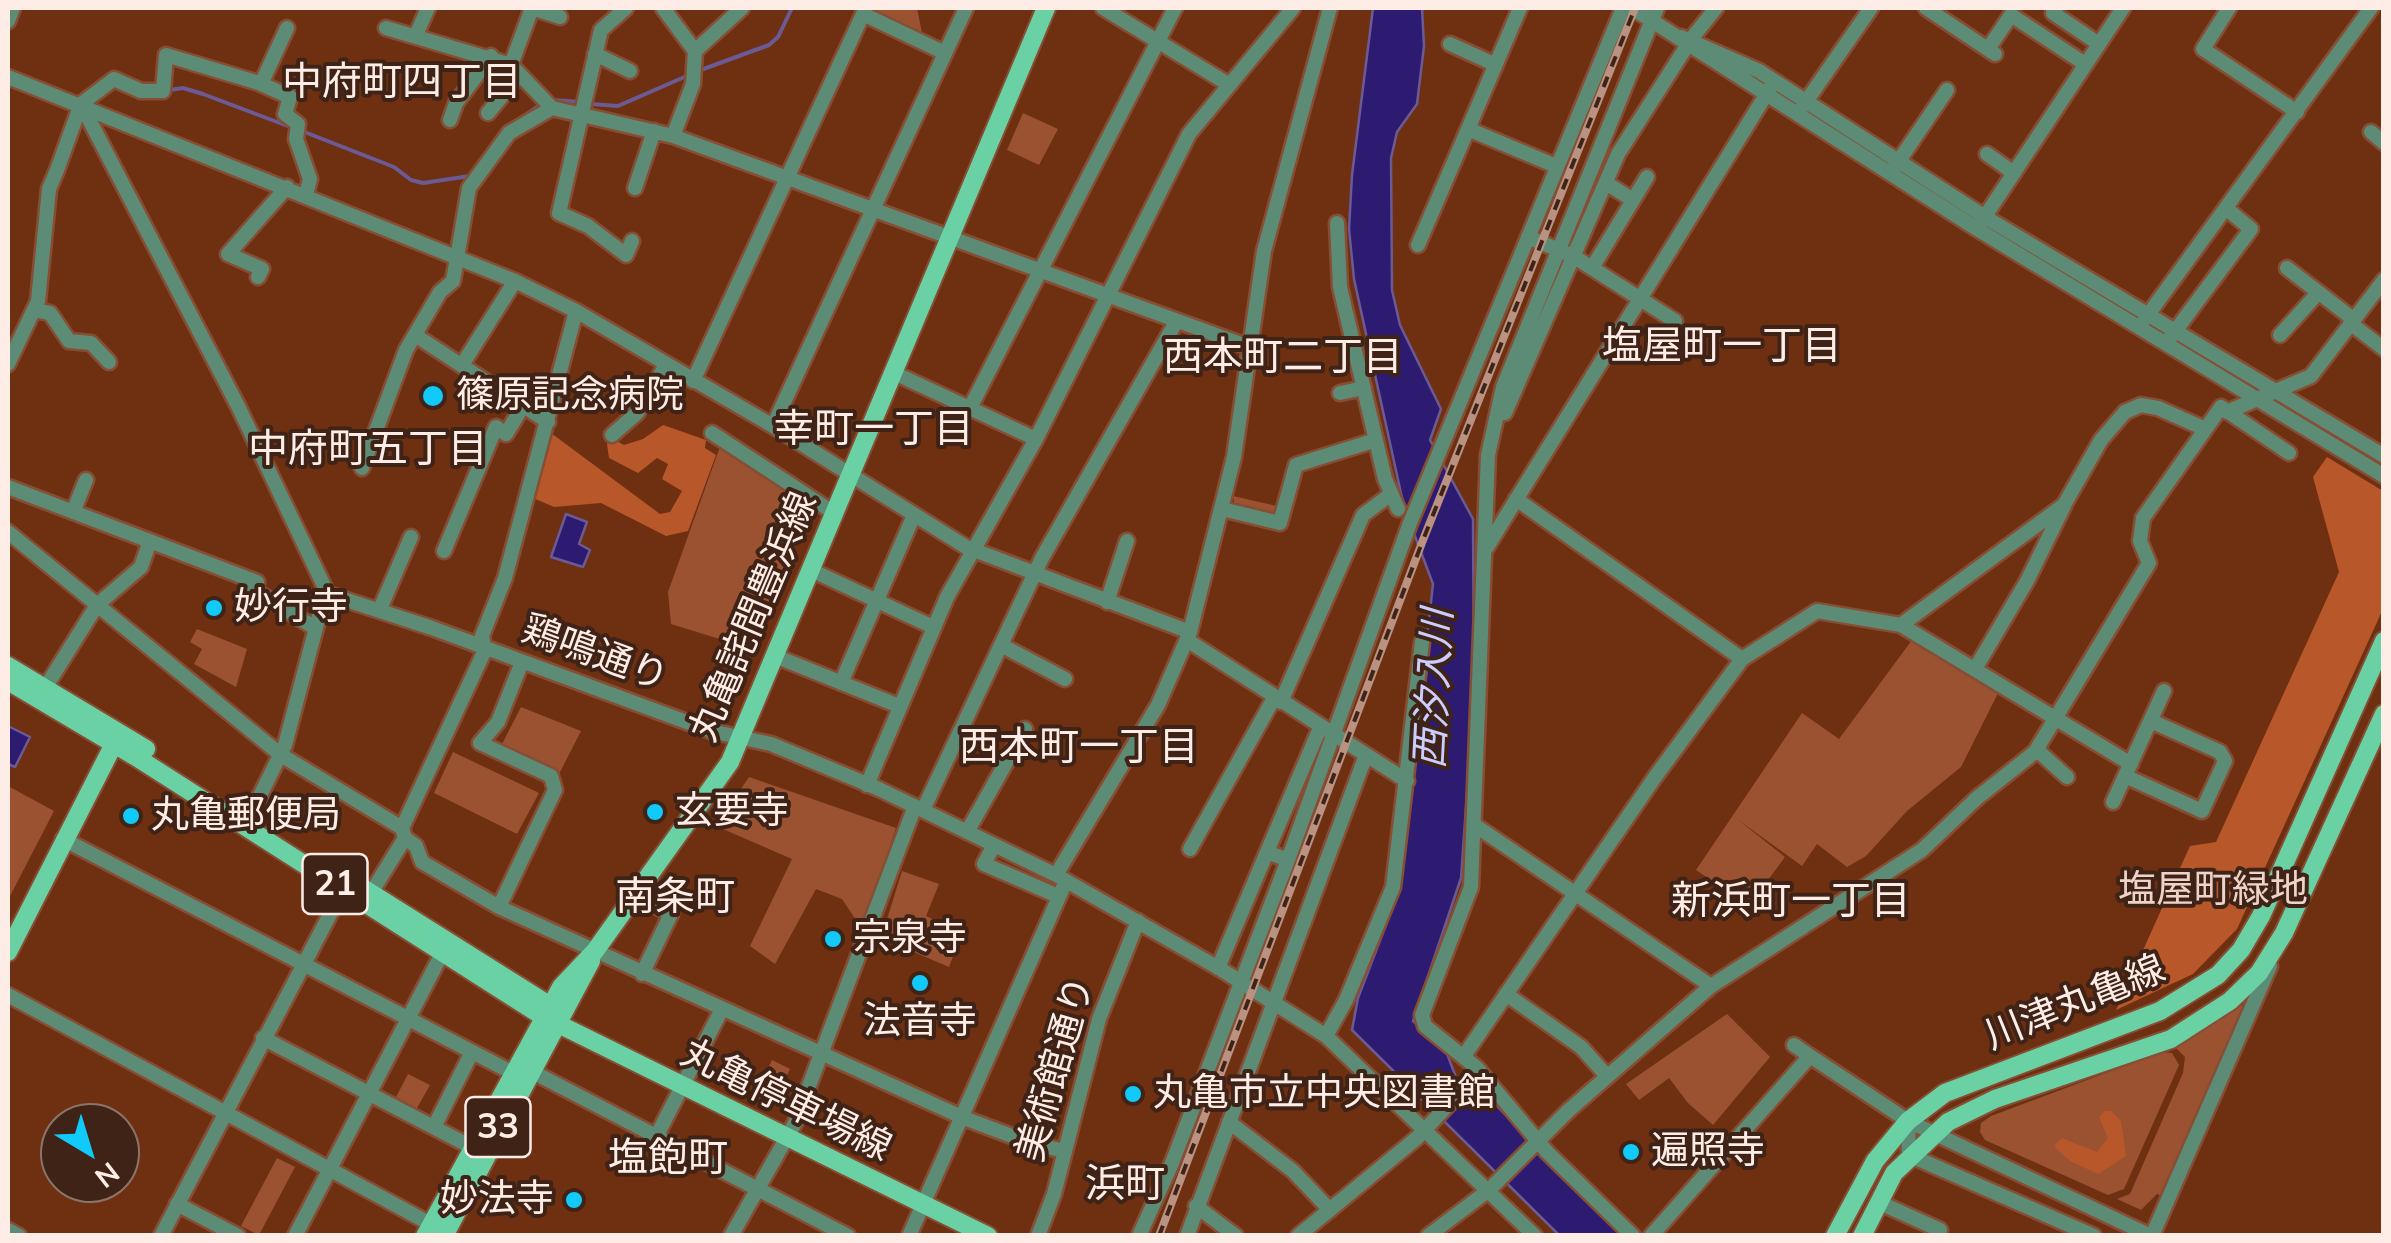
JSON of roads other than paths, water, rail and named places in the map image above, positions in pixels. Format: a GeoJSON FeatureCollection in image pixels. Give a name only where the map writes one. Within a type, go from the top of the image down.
{"type":"FeatureCollection","features":[{"type":"Feature","properties":{"kind":"main road","name":"丸亀詫間豊浜線"},"geometry":{"type":"LineString","coordinates":[[550,1014],[583,982],[595,951],[730,762],[1046,8]]}},
{"type":"Feature","properties":{"kind":"main road","name":"川津丸亀線"},"geometry":{"type":"LineString","coordinates":[[1835,1236],[1874,1161],[1908,1121],[1958,1087],[2160,1011],[2218,975],[2241,950],[2261,916],[2384,642]]}},
{"type":"Feature","properties":{"kind":"main road"},"geometry":{"type":"LineString","coordinates":[[8,666],[117,738],[8,948]]}},
{"type":"Feature","properties":{"kind":"main road"},"geometry":{"type":"LineString","coordinates":[[8,681],[42,691]]}},
{"type":"Feature","properties":{"kind":"main road","name":"川津丸亀線"},"geometry":{"type":"LineString","coordinates":[[1862,1236],[1878,1202],[1909,1155],[1958,1116],[2171,1039],[2200,1022],[2259,973],[2284,933],[2384,714]]}},
{"type":"Feature","properties":{"kind":"main road","name":"21"},"geometry":{"type":"LineString","coordinates":[[117,738],[550,1014]]}},
{"type":"Feature","properties":{"kind":"main road","name":"33"},"geometry":{"type":"LineString","coordinates":[[439,1233],[550,1014]]}},
{"type":"Feature","properties":{"kind":"main road","name":"丸亀停車場線"},"geometry":{"type":"LineString","coordinates":[[550,1014],[682,1086],[988,1236]]}},
{"type":"Feature","properties":{"kind":"street"},"geometry":{"type":"LineString","coordinates":[[8,21],[13,8]]}},
{"type":"Feature","properties":{"kind":"street"},"geometry":{"type":"LineString","coordinates":[[416,36],[428,8]]}},
{"type":"Feature","properties":{"kind":"street"},"geometry":{"type":"LineString","coordinates":[[488,112],[515,70],[532,8],[560,17]]}},
{"type":"Feature","properties":{"kind":"street"},"geometry":{"type":"LineString","coordinates":[[626,8],[601,30],[559,213],[588,226],[626,255],[632,241]]}},
{"type":"Feature","properties":{"kind":"street"},"geometry":{"type":"LineString","coordinates":[[662,8],[694,58],[693,82],[673,136]]}},
{"type":"Feature","properties":{"kind":"street"},"geometry":{"type":"LineString","coordinates":[[694,58],[742,8]]}},
{"type":"Feature","properties":{"kind":"street"},"geometry":{"type":"LineString","coordinates":[[773,426],[966,8]]}},
{"type":"Feature","properties":{"kind":"street"},"geometry":{"type":"LineString","coordinates":[[1103,8],[1228,84]]}},
{"type":"Feature","properties":{"kind":"street"},"geometry":{"type":"LineString","coordinates":[[970,408],[1036,272],[1175,8]]}},
{"type":"Feature","properties":{"kind":"street"},"geometry":{"type":"LineString","coordinates":[[867,785],[933,627],[1036,439],[1189,134],[1293,8]]}},
{"type":"Feature","properties":{"kind":"street"},"geometry":{"type":"LineString","coordinates":[[909,1236],[964,1118],[1058,896],[1061,878],[1158,705],[1189,636],[1234,457],[1266,242],[1330,8]]}},
{"type":"Feature","properties":{"kind":"street"},"geometry":{"type":"LineString","coordinates":[[1418,245],[1520,8]]}},
{"type":"Feature","properties":{"kind":"street"},"geometry":{"type":"LineString","coordinates":[[1218,968],[1267,852],[1326,732],[1623,8]]}},
{"type":"Feature","properties":{"kind":"street"},"geometry":{"type":"LineString","coordinates":[[1632,8],[1654,14],[1686,40],[1771,86],[2140,327],[2171,337],[2277,391],[2384,456]]}},
{"type":"Feature","properties":{"kind":"street"},"geometry":{"type":"LineString","coordinates":[[1488,455],[1618,154],[1686,40],[1716,8]]}},
{"type":"Feature","properties":{"kind":"street"},"geometry":{"type":"LineString","coordinates":[[1802,107],[1871,8]]}},
{"type":"Feature","properties":{"kind":"street"},"geometry":{"type":"LineString","coordinates":[[1926,8],[1992,52],[2011,15],[2085,64]]}},
{"type":"Feature","properties":{"kind":"street"},"geometry":{"type":"LineString","coordinates":[[2056,8],[2053,13],[2099,44]]}},
{"type":"Feature","properties":{"kind":"street"},"geometry":{"type":"LineString","coordinates":[[1981,223],[2123,8]]}},
{"type":"Feature","properties":{"kind":"street"},"geometry":{"type":"LineString","coordinates":[[2229,8],[2203,49],[2297,112]]}},
{"type":"Feature","properties":{"kind":"street"},"geometry":{"type":"LineString","coordinates":[[2140,327],[2371,8]]}},
{"type":"Feature","properties":{"kind":"street"},"geometry":{"type":"LineString","coordinates":[[693,381],[864,14],[945,52]]}},
{"type":"Feature","properties":{"kind":"street"},"geometry":{"type":"LineString","coordinates":[[1634,1236],[1538,1142],[1480,1071],[1425,1026],[1422,1014],[1471,887],[1488,455],[1503,387],[1654,14]]}},
{"type":"Feature","properties":{"kind":"street"},"geometry":{"type":"LineString","coordinates":[[261,84],[288,28]]}},
{"type":"Feature","properties":{"kind":"street"},"geometry":{"type":"LineString","coordinates":[[386,28],[491,56],[515,70],[548,104],[583,108],[673,136],[1249,348]]}},
{"type":"Feature","properties":{"kind":"street"},"geometry":{"type":"LineString","coordinates":[[1450,44],[1494,64]]}},
{"type":"Feature","properties":{"kind":"street"},"geometry":{"type":"LineString","coordinates":[[594,54],[630,70]]}},
{"type":"Feature","properties":{"kind":"street"},"geometry":{"type":"LineString","coordinates":[[8,364],[34,310],[50,190],[81,104],[114,79],[141,91],[163,91],[166,55],[261,84],[290,98],[285,114],[297,128],[310,179],[306,195]]}},
{"type":"Feature","properties":{"kind":"street"},"geometry":{"type":"LineString","coordinates":[[450,120],[456,103],[491,56]]}},
{"type":"Feature","properties":{"kind":"street"},"geometry":{"type":"LineString","coordinates":[[8,76],[460,258],[576,311],[773,426],[974,551],[1189,636],[1277,700],[1407,780]]}},
{"type":"Feature","properties":{"kind":"street"},"geometry":{"type":"LineString","coordinates":[[1486,548],[1771,86]]}},
{"type":"Feature","properties":{"kind":"street"},"geometry":{"type":"LineString","coordinates":[[1894,167],[1947,90]]}},
{"type":"Feature","properties":{"kind":"street"},"geometry":{"type":"LineString","coordinates":[[81,104],[238,406],[325,594],[280,754],[247,821]]}},
{"type":"Feature","properties":{"kind":"street"},"geometry":{"type":"LineString","coordinates":[[362,468],[373,442],[374,424],[415,335],[440,292],[454,282],[470,188],[509,133],[548,104]]}},
{"type":"Feature","properties":{"kind":"street"},"geometry":{"type":"LineString","coordinates":[[1468,129],[1556,166]]}},
{"type":"Feature","properties":{"kind":"street"},"geometry":{"type":"LineString","coordinates":[[634,188],[654,131]]}},
{"type":"Feature","properties":{"kind":"street"},"geometry":{"type":"LineString","coordinates":[[2372,132],[2384,143]]}},
{"type":"Feature","properties":{"kind":"street"},"geometry":{"type":"LineString","coordinates":[[1987,154],[2014,173]]}},
{"type":"Feature","properties":{"kind":"street"},"geometry":{"type":"LineString","coordinates":[[1592,268],[1647,177]]}},
{"type":"Feature","properties":{"kind":"street"},"geometry":{"type":"LineString","coordinates":[[1606,183],[1633,200]]}},
{"type":"Feature","properties":{"kind":"street"},"geometry":{"type":"LineString","coordinates":[[258,277],[262,269],[228,254],[287,187]]}},
{"type":"Feature","properties":{"kind":"street"},"geometry":{"type":"LineString","coordinates":[[2171,337],[2251,229],[2227,209]]}},
{"type":"Feature","properties":{"kind":"street"},"geometry":{"type":"LineString","coordinates":[[1337,223],[1340,287],[1376,440],[1398,509]]}},
{"type":"Feature","properties":{"kind":"street"},"geometry":{"type":"LineString","coordinates":[[1981,223],[2149,313],[2171,337],[2384,476]]}},
{"type":"Feature","properties":{"kind":"street"},"geometry":{"type":"LineString","coordinates":[[1528,237],[1573,256],[1675,321]]}},
{"type":"Feature","properties":{"kind":"street"},"geometry":{"type":"LineString","coordinates":[[2287,268],[2384,348]]}},
{"type":"Feature","properties":{"kind":"street"},"geometry":{"type":"LineString","coordinates":[[2227,412],[2311,376],[2384,280]]}},
{"type":"Feature","properties":{"kind":"street"},"geometry":{"type":"LineString","coordinates":[[462,366],[515,281]]}},
{"type":"Feature","properties":{"kind":"street"},"geometry":{"type":"LineString","coordinates":[[2280,335],[2318,292]]}},
{"type":"Feature","properties":{"kind":"street"},"geometry":{"type":"LineString","coordinates":[[2368,300],[2384,310]]}},
{"type":"Feature","properties":{"kind":"street"},"geometry":{"type":"LineString","coordinates":[[34,310],[50,313],[69,341],[91,343],[109,362]]}},
{"type":"Feature","properties":{"kind":"street"},"geometry":{"type":"LineString","coordinates":[[368,898],[403,833],[485,650],[482,636],[504,582],[576,311]]}},
{"type":"Feature","properties":{"kind":"street"},"geometry":{"type":"LineString","coordinates":[[731,1236],[787,1138],[824,1055],[919,808],[1035,573],[1176,322]]}},
{"type":"Feature","properties":{"kind":"street"},"geometry":{"type":"LineString","coordinates":[[415,335],[548,422]]}},
{"type":"Feature","properties":{"kind":"street"},"geometry":{"type":"LineString","coordinates":[[612,435],[638,413],[666,365]]}},
{"type":"Feature","properties":{"kind":"street"},"geometry":{"type":"LineString","coordinates":[[892,372],[1036,439]]}},
{"type":"Feature","properties":{"kind":"street"},"geometry":{"type":"LineString","coordinates":[[1340,394],[1364,388]]}},
{"type":"Feature","properties":{"kind":"street"},"geometry":{"type":"LineString","coordinates":[[1975,669],[2028,582],[2064,505],[2101,440],[2125,412],[2141,405],[2158,408],[2204,428]]}},
{"type":"Feature","properties":{"kind":"street"},"geometry":{"type":"LineString","coordinates":[[444,551],[496,427],[506,434],[523,406]]}},
{"type":"Feature","properties":{"kind":"street"},"geometry":{"type":"LineString","coordinates":[[1428,1236],[1493,1186],[1607,1076],[1710,986],[1922,850],[1977,798],[2037,750],[2060,718],[2149,563],[2140,540],[2143,518],[2221,408],[2289,452]]}},
{"type":"Feature","properties":{"kind":"street"},"geometry":{"type":"LineString","coordinates":[[712,433],[834,513]]}},
{"type":"Feature","properties":{"kind":"street"},"geometry":{"type":"LineString","coordinates":[[1222,510],[1280,523],[1296,465],[1376,440]]}},
{"type":"Feature","properties":{"kind":"street"},"geometry":{"type":"LineString","coordinates":[[73,512],[86,480]]}},
{"type":"Feature","properties":{"kind":"street"},"geometry":{"type":"LineString","coordinates":[[8,487],[256,582],[254,590],[316,628]]}},
{"type":"Feature","properties":{"kind":"street"},"geometry":{"type":"LineString","coordinates":[[1190,849],[1277,700],[1363,515],[1392,494]]}},
{"type":"Feature","properties":{"kind":"street"},"geometry":{"type":"LineString","coordinates":[[1516,499],[1742,660]]}},
{"type":"Feature","properties":{"kind":"street"},"geometry":{"type":"LineString","coordinates":[[1901,626],[2064,505]]}},
{"type":"Feature","properties":{"kind":"street"},"geometry":{"type":"LineString","coordinates":[[842,683],[914,515]]}},
{"type":"Feature","properties":{"kind":"street"},"geometry":{"type":"LineString","coordinates":[[8,532],[280,754],[403,833],[416,846],[422,862],[499,907],[721,1011],[964,1118],[1033,1144],[1066,1151]]}},
{"type":"Feature","properties":{"kind":"street"},"geometry":{"type":"LineString","coordinates":[[380,610],[411,537]]}},
{"type":"Feature","properties":{"kind":"street"},"geometry":{"type":"LineString","coordinates":[[1107,602],[1127,541]]}},
{"type":"Feature","properties":{"kind":"street"},"geometry":{"type":"LineString","coordinates":[[42,691],[97,605],[142,567],[150,542]]}},
{"type":"Feature","properties":{"kind":"street"},"geometry":{"type":"LineString","coordinates":[[810,570],[933,627]]}},
{"type":"Feature","properties":{"kind":"street","name":"鶏鳴通り"},"geometry":{"type":"LineString","coordinates":[[325,594],[741,738],[772,744],[919,808],[1061,878],[1218,968],[1326,1036],[1424,1130],[1493,1186],[1535,1236]]}},
{"type":"Feature","properties":{"kind":"street"},"geometry":{"type":"LineString","coordinates":[[1464,1056],[1576,891],[1742,660],[1817,611],[1901,626],[2060,718],[2128,770],[2202,811],[2224,761],[2220,752],[2150,721]]}},
{"type":"Feature","properties":{"kind":"street"},"geometry":{"type":"LineString","coordinates":[[1326,1036],[1385,913],[1407,780],[1422,642]]}},
{"type":"Feature","properties":{"kind":"street"},"geometry":{"type":"LineString","coordinates":[[1001,644],[1065,679]]}},
{"type":"Feature","properties":{"kind":"street"},"geometry":{"type":"LineString","coordinates":[[775,656],[899,706]]}},
{"type":"Feature","properties":{"kind":"street"},"geometry":{"type":"LineString","coordinates":[[499,907],[555,790],[551,776],[480,743],[498,722],[522,662]]}},
{"type":"Feature","properties":{"kind":"street"},"geometry":{"type":"LineString","coordinates":[[2114,802],[2164,691]]}},
{"type":"Feature","properties":{"kind":"street"},"geometry":{"type":"LineString","coordinates":[[967,832],[1025,729]]}},
{"type":"Feature","properties":{"kind":"street"},"geometry":{"type":"LineString","coordinates":[[1138,1236],[1172,1163],[1288,860],[1326,732]]}},
{"type":"Feature","properties":{"kind":"street"},"geometry":{"type":"LineString","coordinates":[[2037,750],[2067,776]]}},
{"type":"Feature","properties":{"kind":"street"},"geometry":{"type":"LineString","coordinates":[[1187,1236],[1366,755]]}},
{"type":"Feature","properties":{"kind":"street"},"geometry":{"type":"LineString","coordinates":[[1476,826],[1710,986]]}},
{"type":"Feature","properties":{"kind":"street"},"geometry":{"type":"LineString","coordinates":[[64,839],[406,1019],[656,1136],[848,1236]]}},
{"type":"Feature","properties":{"kind":"street"},"geometry":{"type":"LineString","coordinates":[[994,845],[984,864],[1058,896]]}},
{"type":"Feature","properties":{"kind":"street"},"geometry":{"type":"LineString","coordinates":[[1267,852],[1288,860]]}},
{"type":"Feature","properties":{"kind":"street"},"geometry":{"type":"LineString","coordinates":[[161,1236],[346,884]]}},
{"type":"Feature","properties":{"kind":"street"},"geometry":{"type":"LineString","coordinates":[[635,895],[671,914],[642,974]]}},
{"type":"Feature","properties":{"kind":"street","name":"美術館通り"},"geometry":{"type":"LineString","coordinates":[[1038,1236],[1066,1151],[1099,1019],[1138,921]]}},
{"type":"Feature","properties":{"kind":"street"},"geometry":{"type":"LineString","coordinates":[[1794,1045],[1908,1121],[2152,1236],[2284,933]]}},
{"type":"Feature","properties":{"kind":"street"},"geometry":{"type":"LineString","coordinates":[[294,1236],[445,947]]}},
{"type":"Feature","properties":{"kind":"street"},"geometry":{"type":"LineString","coordinates":[[1506,994],[1580,1047],[1607,1076]]}},
{"type":"Feature","properties":{"kind":"street"},"geometry":{"type":"LineString","coordinates":[[8,996],[329,1167],[439,1233]]}},
{"type":"Feature","properties":{"kind":"street"},"geometry":{"type":"LineString","coordinates":[[656,1136],[721,1011]]}},
{"type":"Feature","properties":{"kind":"street"},"geometry":{"type":"LineString","coordinates":[[263,1038],[478,1150]]}},
{"type":"Feature","properties":{"kind":"street"},"geometry":{"type":"LineString","coordinates":[[434,1127],[472,1052]]}},
{"type":"Feature","properties":{"kind":"street"},"geometry":{"type":"LineString","coordinates":[[1652,1236],[1810,1056]]}},
{"type":"Feature","properties":{"kind":"street"},"geometry":{"type":"LineString","coordinates":[[1298,1236],[1424,1130],[1480,1071]]}},
{"type":"Feature","properties":{"kind":"street"},"geometry":{"type":"LineString","coordinates":[[1908,1121],[1909,1155],[2097,1236],[2110,1217]]}},
{"type":"Feature","properties":{"kind":"street"},"geometry":{"type":"LineString","coordinates":[[1229,1122],[1293,1171],[1330,1210]]}},
{"type":"Feature","properties":{"kind":"street"},"geometry":{"type":"LineString","coordinates":[[1878,1202],[1940,1230],[1938,1236]]}},
{"type":"Feature","properties":{"kind":"street"},"geometry":{"type":"LineString","coordinates":[[177,1204],[238,1236]]}},
{"type":"Feature","properties":{"kind":"street"},"geometry":{"type":"LineString","coordinates":[[1196,1206],[1236,1236]]}},
{"type":"Feature","properties":{"kind":"street"},"geometry":{"type":"LineString","coordinates":[[8,1230],[19,1236]]}},
{"type":"Feature","properties":{"kind":"water","name":"西汐入川"},"geometry":{"type":"Polygon","coordinates":[[[1373,8],[1422,8],[1424,46],[1417,104],[1397,132],[1391,158],[1392,290],[1400,325],[1441,409],[1430,440],[1473,519],[1474,692],[1461,878],[1413,1021],[1446,1051],[1457,1080],[1470,1092],[1494,1103],[1624,1235],[1559,1235],[1352,1030],[1358,998],[1399,891],[1433,584],[1404,507],[1354,279],[1349,229],[1352,175],[1373,8]]]}},
{"type":"Feature","properties":{"kind":"water"},"geometry":{"type":"Polygon","coordinates":[[[566,514],[587,522],[579,544],[590,550],[583,567],[551,557],[566,514]]]}},
{"type":"Feature","properties":{"kind":"water"},"geometry":{"type":"Polygon","coordinates":[[[8,726],[30,737],[15,767],[8,764],[8,726]]]}},
{"type":"Feature","properties":{"kind":"waterway"},"geometry":{"type":"LineString","coordinates":[[698,71],[769,45],[778,37],[792,8]]}},
{"type":"Feature","properties":{"kind":"waterway"},"geometry":{"type":"LineString","coordinates":[[591,104],[618,106],[689,75]]}},
{"type":"Feature","properties":{"kind":"waterway"},"geometry":{"type":"LineString","coordinates":[[170,90],[183,88],[203,94],[293,128]]}},
{"type":"Feature","properties":{"kind":"waterway"},"geometry":{"type":"LineString","coordinates":[[552,100],[581,102]]}},
{"type":"Feature","properties":{"kind":"waterway"},"geometry":{"type":"LineString","coordinates":[[518,120],[543,103]]}},
{"type":"Feature","properties":{"kind":"waterway"},"geometry":{"type":"LineString","coordinates":[[302,131],[394,167],[411,180],[423,183],[470,176]]}},
{"type":"Feature","properties":{"kind":"railway"},"geometry":{"type":"LineString","coordinates":[[1159,1236],[1423,540],[1635,8]]}},
{"type":"Feature","properties":{"kind":"place","name":"篠原記念病院"},"geometry":{"type":"Point","coordinates":[433,396]}},
{"type":"Feature","properties":{"kind":"place","name":"妙行寺"},"geometry":{"type":"Point","coordinates":[214,608]}},
{"type":"Feature","properties":{"kind":"place","name":"玄要寺"},"geometry":{"type":"Point","coordinates":[655,812]}},
{"type":"Feature","properties":{"kind":"place","name":"丸亀郵便局"},"geometry":{"type":"Point","coordinates":[131,816]}},
{"type":"Feature","properties":{"kind":"place","name":"宗泉寺"},"geometry":{"type":"Point","coordinates":[833,939]}},
{"type":"Feature","properties":{"kind":"place","name":"法音寺"},"geometry":{"type":"Point","coordinates":[920,983]}},
{"type":"Feature","properties":{"kind":"place","name":"丸亀市立中央図書館"},"geometry":{"type":"Point","coordinates":[1133,1094]}},
{"type":"Feature","properties":{"kind":"place","name":"遍照寺"},"geometry":{"type":"Point","coordinates":[1631,1152]}},
{"type":"Feature","properties":{"kind":"place","name":"妙法寺"},"geometry":{"type":"Point","coordinates":[574,1200]}},
{"type":"Feature","properties":{"kind":"district","name":"中府町四丁目"},"geometry":{"type":"Point","coordinates":[402,83]}},
{"type":"Feature","properties":{"kind":"district","name":"塩屋町一丁目"},"geometry":{"type":"Point","coordinates":[1722,347]}},
{"type":"Feature","properties":{"kind":"district","name":"西本町二丁目"},"geometry":{"type":"Point","coordinates":[1283,358]}},
{"type":"Feature","properties":{"kind":"district","name":"幸町一丁目"},"geometry":{"type":"Point","coordinates":[874,430]}},
{"type":"Feature","properties":{"kind":"district","name":"中府町五丁目"},"geometry":{"type":"Point","coordinates":[368,450]}},
{"type":"Feature","properties":{"kind":"district","name":"西本町一丁目"},"geometry":{"type":"Point","coordinates":[1079,748]}},
{"type":"Feature","properties":{"kind":"district","name":"南条町"},"geometry":{"type":"Point","coordinates":[675,898]}},
{"type":"Feature","properties":{"kind":"district","name":"新浜町一丁目"},"geometry":{"type":"Point","coordinates":[1791,902]}},
{"type":"Feature","properties":{"kind":"district","name":"塩飽町"},"geometry":{"type":"Point","coordinates":[668,1159]}},
{"type":"Feature","properties":{"kind":"district","name":"浜町"},"geometry":{"type":"Point","coordinates":[1125,1185]}},
{"type":"Feature","properties":{"kind":"park label","name":"塩屋町緑地"},"geometry":{"type":"Point","coordinates":[2213,891]}}]}
